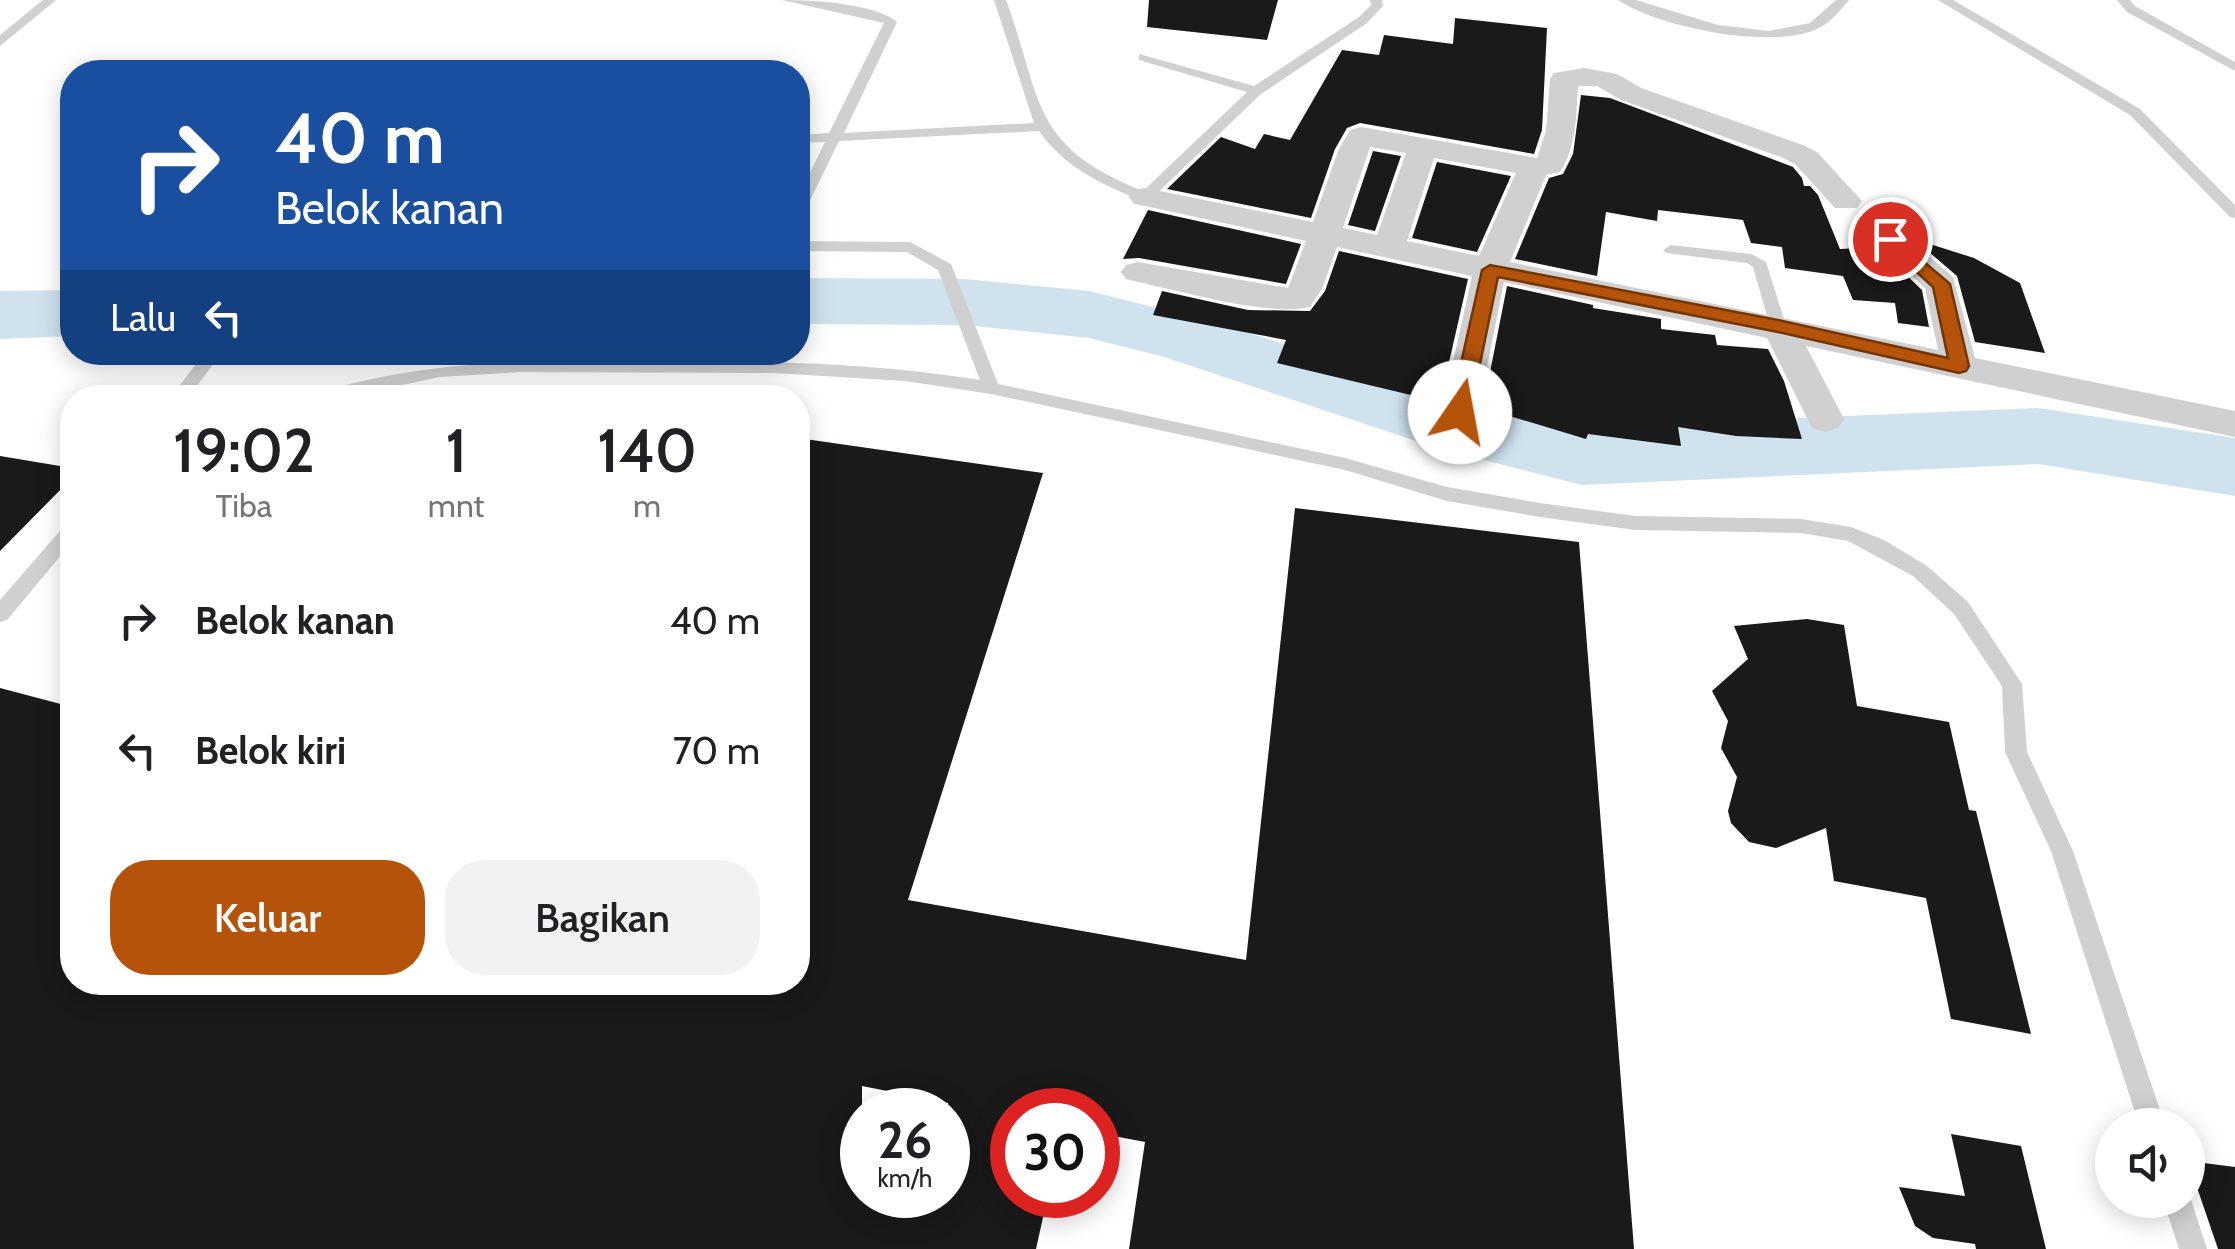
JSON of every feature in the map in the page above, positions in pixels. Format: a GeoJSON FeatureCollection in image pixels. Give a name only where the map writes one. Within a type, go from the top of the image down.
{"type":"FeatureCollection","features":[{"type":"Feature","properties":{"kind":"street"},"geometry":{"type":"LineString","coordinates":[[1138,272],[1274,298],[1298,298],[1306,292],[1321,235],[1361,136],[1534,168],[1548,166],[1561,130],[1564,79],[1593,74],[1632,94],[1806,158],[1846,202]]}},
{"type":"Feature","properties":{"kind":"street"},"geometry":{"type":"LineString","coordinates":[[1388,249],[1423,146]]}},
{"type":"Feature","properties":{"kind":"street"},"geometry":{"type":"LineString","coordinates":[[1460,412],[1490,270],[1534,168]]}},
{"type":"Feature","properties":{"kind":"street"},"geometry":{"type":"LineString","coordinates":[[1145,196],[2235,424]]}},
{"type":"Feature","properties":{"kind":"street"},"geometry":{"type":"LineString","coordinates":[[1890,239],[1941,284],[1959,366]]}},
{"type":"Feature","properties":{"kind":"street"},"geometry":{"type":"LineString","coordinates":[[1778,326],[1825,419]]}},
{"type":"Feature","properties":{"kind":"lane"},"geometry":{"type":"LineString","coordinates":[[0,42],[50,0]]}},
{"type":"Feature","properties":{"kind":"lane"},"geometry":{"type":"LineString","coordinates":[[788,0],[880,16],[891,22],[810,187]]}},
{"type":"Feature","properties":{"kind":"lane"},"geometry":{"type":"LineString","coordinates":[[1000,0],[1043,127],[1082,168],[1108,183],[1145,196],[1256,91],[1363,20],[1376,6],[1376,0]]}},
{"type":"Feature","properties":{"kind":"lane"},"geometry":{"type":"LineString","coordinates":[[1624,0],[1702,27],[1780,35],[1816,25],[1843,0]]}},
{"type":"Feature","properties":{"kind":"lane"},"geometry":{"type":"LineString","coordinates":[[1944,0],[2135,112],[2235,214]]}},
{"type":"Feature","properties":{"kind":"lane"},"geometry":{"type":"LineString","coordinates":[[2123,0],[2132,9],[2235,67]]}},
{"type":"Feature","properties":{"kind":"lane"},"geometry":{"type":"LineString","coordinates":[[1144,57],[1256,91]]}},
{"type":"Feature","properties":{"kind":"lane"},"geometry":{"type":"LineString","coordinates":[[810,139],[1043,127]]}},
{"type":"Feature","properties":{"kind":"lane"},"geometry":{"type":"LineString","coordinates":[[810,246],[910,247],[945,267],[991,388]]}},
{"type":"Feature","properties":{"kind":"lane"},"geometry":{"type":"LineString","coordinates":[[1671,250],[1750,259],[1760,265],[1778,326]]}},
{"type":"Feature","properties":{"kind":"lane"},"geometry":{"type":"LineString","coordinates":[[188,385],[204,365]]}},
{"type":"Feature","properties":{"kind":"lane"},"geometry":{"type":"LineString","coordinates":[[375,385],[450,367],[808,366],[922,374],[1345,464],[1447,494],[1635,523],[1801,526],[1850,534],[1877,545],[1920,572],[1961,608],[2012,684],[2016,752],[2062,851],[2146,1108]]}},
{"type":"Feature","properties":{"kind":"lane"},"geometry":{"type":"LineString","coordinates":[[0,614],[60,544]]}},
{"type":"Feature","properties":{"kind":"lane"},"geometry":{"type":"LineString","coordinates":[[2183,1218],[2194,1249]]}},
{"type":"Feature","properties":{"kind":"building"},"geometry":{"type":"Polygon","coordinates":[[[1149,0],[1278,0],[1267,40],[1147,27],[1149,0]]]}},
{"type":"Feature","properties":{"kind":"building"},"geometry":{"type":"Polygon","coordinates":[[[1455,18],[1547,28],[1542,130],[1534,154],[1360,123],[1347,128],[1335,149],[1311,218],[1167,189],[1221,137],[1255,149],[1264,134],[1290,140],[1342,50],[1379,55],[1384,35],[1453,44],[1455,18]]]}},
{"type":"Feature","properties":{"kind":"building"},"geometry":{"type":"Polygon","coordinates":[[[1581,95],[1610,98],[1793,167],[1804,186],[1810,186],[1818,195],[1840,249],[1877,247],[1922,290],[1929,327],[1898,323],[1895,303],[1853,300],[1843,276],[1785,268],[1782,247],[1751,243],[1743,220],[1658,210],[1657,221],[1606,212],[1597,276],[1515,259],[1549,178],[1563,174],[1573,154],[1581,95]]]}},
{"type":"Feature","properties":{"kind":"building"},"geometry":{"type":"Polygon","coordinates":[[[1373,151],[1401,156],[1375,231],[1348,225],[1373,151]]]}},
{"type":"Feature","properties":{"kind":"building"},"geometry":{"type":"Polygon","coordinates":[[[1437,162],[1511,176],[1477,252],[1412,238],[1437,162]]]}},
{"type":"Feature","properties":{"kind":"building"},"geometry":{"type":"Polygon","coordinates":[[[1148,210],[1301,244],[1286,284],[1139,258],[1123,259],[1148,210]]]}},
{"type":"Feature","properties":{"kind":"building"},"geometry":{"type":"Polygon","coordinates":[[[1933,245],[1974,258],[2020,283],[2045,353],[1975,342],[1957,276],[1922,246],[1933,245]]]}},
{"type":"Feature","properties":{"kind":"building"},"geometry":{"type":"Polygon","coordinates":[[[1339,251],[1468,279],[1440,402],[1277,363],[1286,340],[1153,315],[1162,291],[1248,310],[1310,311],[1325,291],[1339,251]]]}},
{"type":"Feature","properties":{"kind":"building"},"geometry":{"type":"Polygon","coordinates":[[[1507,286],[1593,308],[1661,319],[1661,329],[1715,335],[1717,345],[1768,349],[1784,381],[1802,439],[1736,436],[1678,427],[1681,446],[1588,434],[1586,439],[1483,408],[1507,286]]]}},
{"type":"Feature","properties":{"kind":"building"},"geometry":{"type":"Polygon","coordinates":[[[810,440],[1043,473],[908,900],[1246,960],[1295,508],[1579,542],[1634,1249],[1129,1249],[1145,1142],[1120,1137],[1120,1088],[990,1088],[990,1218],[1043,1218],[1036,1249],[0,1249],[0,688],[60,704],[60,995],[810,995],[810,440]]]}},
{"type":"Feature","properties":{"kind":"building"},"geometry":{"type":"Polygon","coordinates":[[[0,456],[60,466],[60,490],[0,551],[0,456]]]}},
{"type":"Feature","properties":{"kind":"building"},"geometry":{"type":"Polygon","coordinates":[[[1807,619],[1844,625],[1857,706],[1949,722],[1969,810],[1976,811],[2031,1034],[1951,1019],[1926,898],[1834,881],[1826,828],[1776,848],[1749,842],[1731,823],[1728,811],[1737,777],[1721,748],[1728,721],[1712,691],[1748,659],[1734,626],[1807,619]]]}},
{"type":"Feature","properties":{"kind":"building"},"geometry":{"type":"Polygon","coordinates":[[[1951,1134],[2021,1146],[2046,1249],[1976,1249],[1975,1244],[1933,1238],[1915,1226],[1899,1187],[1965,1196],[1951,1134]]]}},
{"type":"Feature","properties":{"kind":"building"},"geometry":{"type":"Polygon","coordinates":[[[2205,1163],[2235,1167],[2235,1249],[2218,1249],[2205,1211],[2205,1163]]]}},
{"type":"Feature","properties":{"kind":"waterway"},"geometry":{"type":"LineString","coordinates":[[810,301],[965,302],[1089,314],[1187,339],[1468,429],[1582,456],[2038,436],[2235,467]]}},
{"type":"Feature","properties":{"kind":"waterway"},"geometry":{"type":"LineString","coordinates":[[0,315],[60,313]]}},
{"type":"Feature","properties":{"kind":"route"},"geometry":{"type":"LineString","coordinates":[[1460,412],[1490,270],[1959,366],[1941,284],[1890,239]]}}]}
